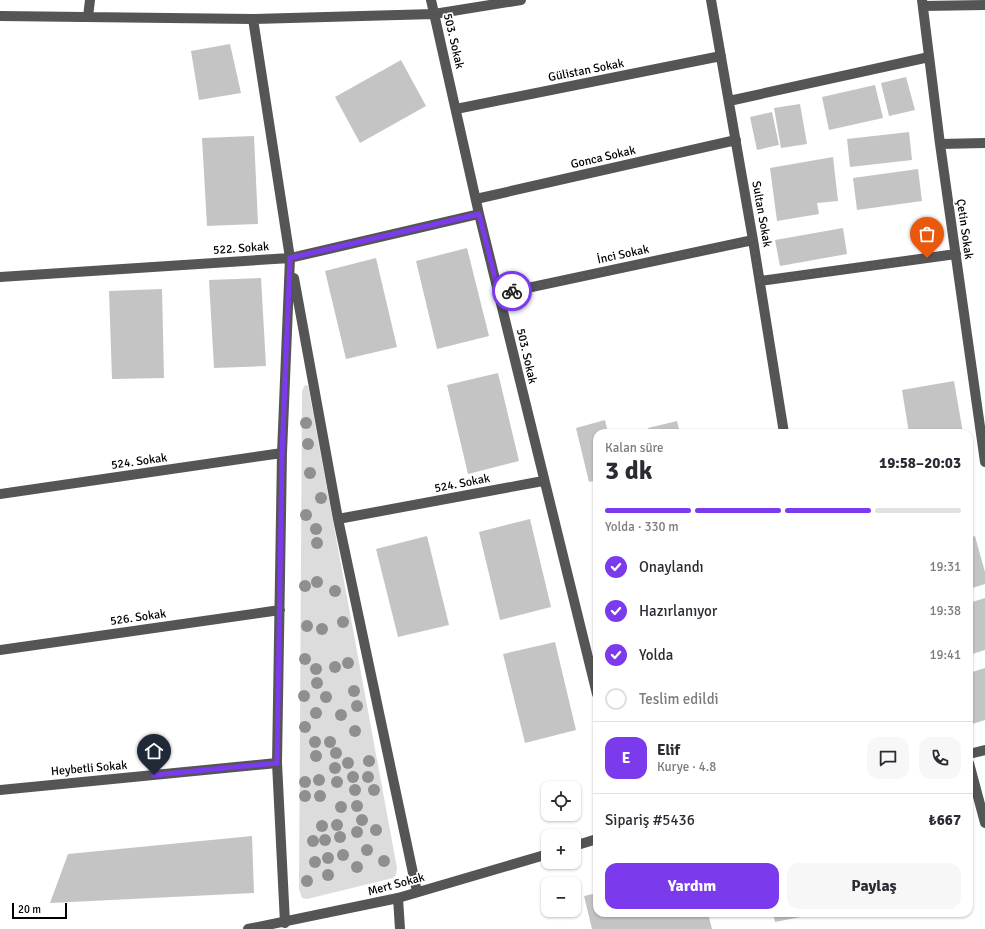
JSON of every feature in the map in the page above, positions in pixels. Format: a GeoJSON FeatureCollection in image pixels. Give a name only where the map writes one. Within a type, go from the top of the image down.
{"type":"FeatureCollection","features":[{"type":"Feature","properties":{"kind":"street"},"geometry":{"type":"LineString","coordinates":[[88,16],[90,0]]}},
{"type":"Feature","properties":{"kind":"street","name":"503. Sokak"},"geometry":{"type":"LineString","coordinates":[[431,0],[479,214],[543,481],[593,678]]}},
{"type":"Feature","properties":{"kind":"street"},"geometry":{"type":"LineString","coordinates":[[0,16],[253,19],[434,14],[521,0]]}},
{"type":"Feature","properties":{"kind":"street","name":"Sultan Sokak"},"geometry":{"type":"LineString","coordinates":[[711,0],[760,281],[783,429]]}},
{"type":"Feature","properties":{"kind":"street"},"geometry":{"type":"LineString","coordinates":[[922,3],[985,5]]}},
{"type":"Feature","properties":{"kind":"street","name":"Çetin Sokak"},"geometry":{"type":"LineString","coordinates":[[922,3],[956,254],[980,389],[985,462]]}},
{"type":"Feature","properties":{"kind":"street"},"geometry":{"type":"LineString","coordinates":[[253,19],[290,258],[338,519],[417,892]]}},
{"type":"Feature","properties":{"kind":"street","name":"Gülistan Sokak"},"geometry":{"type":"LineString","coordinates":[[456,109],[721,56]]}},
{"type":"Feature","properties":{"kind":"street"},"geometry":{"type":"LineString","coordinates":[[729,101],[929,57]]}},
{"type":"Feature","properties":{"kind":"street","name":"Gonca Sokak"},"geometry":{"type":"LineString","coordinates":[[476,200],[736,140]]}},
{"type":"Feature","properties":{"kind":"street"},"geometry":{"type":"LineString","coordinates":[[940,144],[985,143]]}},
{"type":"Feature","properties":{"kind":"street","name":"522. Sokak"},"geometry":{"type":"LineString","coordinates":[[0,276],[290,258],[479,214]]}},
{"type":"Feature","properties":{"kind":"street","name":"İnci Sokak"},"geometry":{"type":"LineString","coordinates":[[499,294],[753,240]]}},
{"type":"Feature","properties":{"kind":"street"},"geometry":{"type":"LineString","coordinates":[[760,281],[956,254]]}},
{"type":"Feature","properties":{"kind":"street"},"geometry":{"type":"LineString","coordinates":[[285,923],[277,763],[282,454],[290,258]]}},
{"type":"Feature","properties":{"kind":"street","name":"524. Sokak"},"geometry":{"type":"LineString","coordinates":[[0,494],[282,454]]}},
{"type":"Feature","properties":{"kind":"street","name":"524. Sokak"},"geometry":{"type":"LineString","coordinates":[[338,519],[543,481]]}},
{"type":"Feature","properties":{"kind":"street","name":"526. Sokak"},"geometry":{"type":"LineString","coordinates":[[0,650],[280,610]]}},
{"type":"Feature","properties":{"kind":"street"},"geometry":{"type":"LineString","coordinates":[[973,753],[985,750]]}},
{"type":"Feature","properties":{"kind":"street","name":"Heybetli Sokak"},"geometry":{"type":"LineString","coordinates":[[0,790],[277,763]]}},
{"type":"Feature","properties":{"kind":"street"},"geometry":{"type":"LineString","coordinates":[[973,778],[985,823]]}},
{"type":"Feature","properties":{"kind":"street"},"geometry":{"type":"LineString","coordinates":[[581,844],[593,840]]}},
{"type":"Feature","properties":{"kind":"street","name":"Mert Sokak"},"geometry":{"type":"LineString","coordinates":[[248,929],[285,923],[398,898],[541,856]]}},
{"type":"Feature","properties":{"kind":"street"},"geometry":{"type":"LineString","coordinates":[[398,898],[400,929]]}},
{"type":"Feature","properties":{"kind":"shaded area"},"geometry":{"type":"Polygon","coordinates":[[[305,385],[308,386],[397,868],[396,875],[393,878],[307,899],[302,898],[299,889],[302,391],[305,385]]]}},
{"type":"Feature","properties":{"kind":"building"},"geometry":{"type":"Polygon","coordinates":[[[230,44],[241,93],[199,100],[191,51],[230,44]]]}},
{"type":"Feature","properties":{"kind":"building"},"geometry":{"type":"Polygon","coordinates":[[[401,60],[426,106],[360,143],[335,97],[401,60]]]}},
{"type":"Feature","properties":{"kind":"building"},"geometry":{"type":"Polygon","coordinates":[[[906,77],[915,110],[889,116],[881,83],[906,77]]]}},
{"type":"Feature","properties":{"kind":"building"},"geometry":{"type":"Polygon","coordinates":[[[875,85],[883,118],[829,130],[822,97],[875,85]]]}},
{"type":"Feature","properties":{"kind":"building"},"geometry":{"type":"Polygon","coordinates":[[[800,104],[807,144],[781,148],[774,108],[800,104]]]}},
{"type":"Feature","properties":{"kind":"building"},"geometry":{"type":"Polygon","coordinates":[[[772,112],[779,145],[757,150],[750,117],[772,112]]]}},
{"type":"Feature","properties":{"kind":"building"},"geometry":{"type":"Polygon","coordinates":[[[909,132],[912,160],[850,167],[847,139],[909,132]]]}},
{"type":"Feature","properties":{"kind":"building"},"geometry":{"type":"Polygon","coordinates":[[[254,136],[258,224],[207,226],[202,138],[254,136]]]}},
{"type":"Feature","properties":{"kind":"building"},"geometry":{"type":"Polygon","coordinates":[[[833,157],[838,201],[817,203],[819,214],[777,221],[770,168],[833,157]]]}},
{"type":"Feature","properties":{"kind":"building"},"geometry":{"type":"Polygon","coordinates":[[[918,169],[922,201],[857,210],[853,178],[918,169]]]}},
{"type":"Feature","properties":{"kind":"building"},"geometry":{"type":"Polygon","coordinates":[[[843,228],[847,254],[780,266],[775,240],[843,228]]]}},
{"type":"Feature","properties":{"kind":"building"},"geometry":{"type":"Polygon","coordinates":[[[467,248],[489,336],[437,349],[416,261],[467,248]]]}},
{"type":"Feature","properties":{"kind":"building"},"geometry":{"type":"Polygon","coordinates":[[[376,258],[397,347],[346,359],[325,271],[376,258]]]}},
{"type":"Feature","properties":{"kind":"building"},"geometry":{"type":"Polygon","coordinates":[[[261,278],[266,366],[214,368],[209,280],[261,278]]]}},
{"type":"Feature","properties":{"kind":"building"},"geometry":{"type":"Polygon","coordinates":[[[162,289],[164,378],[112,379],[109,291],[162,289]]]}},
{"type":"Feature","properties":{"kind":"building"},"geometry":{"type":"Polygon","coordinates":[[[498,373],[519,461],[468,474],[447,385],[498,373]]]}},
{"type":"Feature","properties":{"kind":"building"},"geometry":{"type":"Polygon","coordinates":[[[954,381],[962,429],[908,429],[902,390],[954,381]]]}},
{"type":"Feature","properties":{"kind":"building"},"geometry":{"type":"Polygon","coordinates":[[[605,420],[607,429],[593,429],[593,481],[589,482],[576,428],[605,420]]]}},
{"type":"Feature","properties":{"kind":"building"},"geometry":{"type":"Polygon","coordinates":[[[677,421],[679,429],[648,429],[677,421]]]}},
{"type":"Feature","properties":{"kind":"building"},"geometry":{"type":"Polygon","coordinates":[[[530,519],[551,607],[500,620],[479,532],[530,519]]]}},
{"type":"Feature","properties":{"kind":"building"},"geometry":{"type":"Polygon","coordinates":[[[427,536],[449,625],[398,637],[376,549],[427,536]]]}},
{"type":"Feature","properties":{"kind":"building"},"geometry":{"type":"Polygon","coordinates":[[[975,536],[985,572],[985,584],[973,588],[973,537],[975,536]]]}},
{"type":"Feature","properties":{"kind":"building"},"geometry":{"type":"Polygon","coordinates":[[[985,598],[985,650],[973,654],[973,602],[985,598]]]}},
{"type":"Feature","properties":{"kind":"building"},"geometry":{"type":"Polygon","coordinates":[[[555,642],[576,730],[525,743],[503,654],[555,642]]]}},
{"type":"Feature","properties":{"kind":"building"},"geometry":{"type":"Polygon","coordinates":[[[985,668],[985,720],[973,724],[973,672],[985,668]]]}},
{"type":"Feature","properties":{"kind":"building"},"geometry":{"type":"Polygon","coordinates":[[[252,836],[254,893],[50,903],[68,854],[252,836]]]}},
{"type":"Feature","properties":{"kind":"building"},"geometry":{"type":"Polygon","coordinates":[[[593,894],[593,917],[709,917],[712,929],[592,929],[584,896],[593,894]]]}},
{"type":"Feature","properties":{"kind":"building"},"geometry":{"type":"Polygon","coordinates":[[[774,917],[801,917],[775,922],[774,917]]]}},
{"type":"Feature","properties":{"kind":"way so far"},"geometry":{"type":"LineString","coordinates":[[512,291],[753,240],[760,281],[927,258]]}},
{"type":"Feature","properties":{"kind":"route"},"geometry":{"type":"LineString","coordinates":[[154,775],[277,763],[282,454],[290,258],[479,214],[499,294],[512,291]]}}]}
